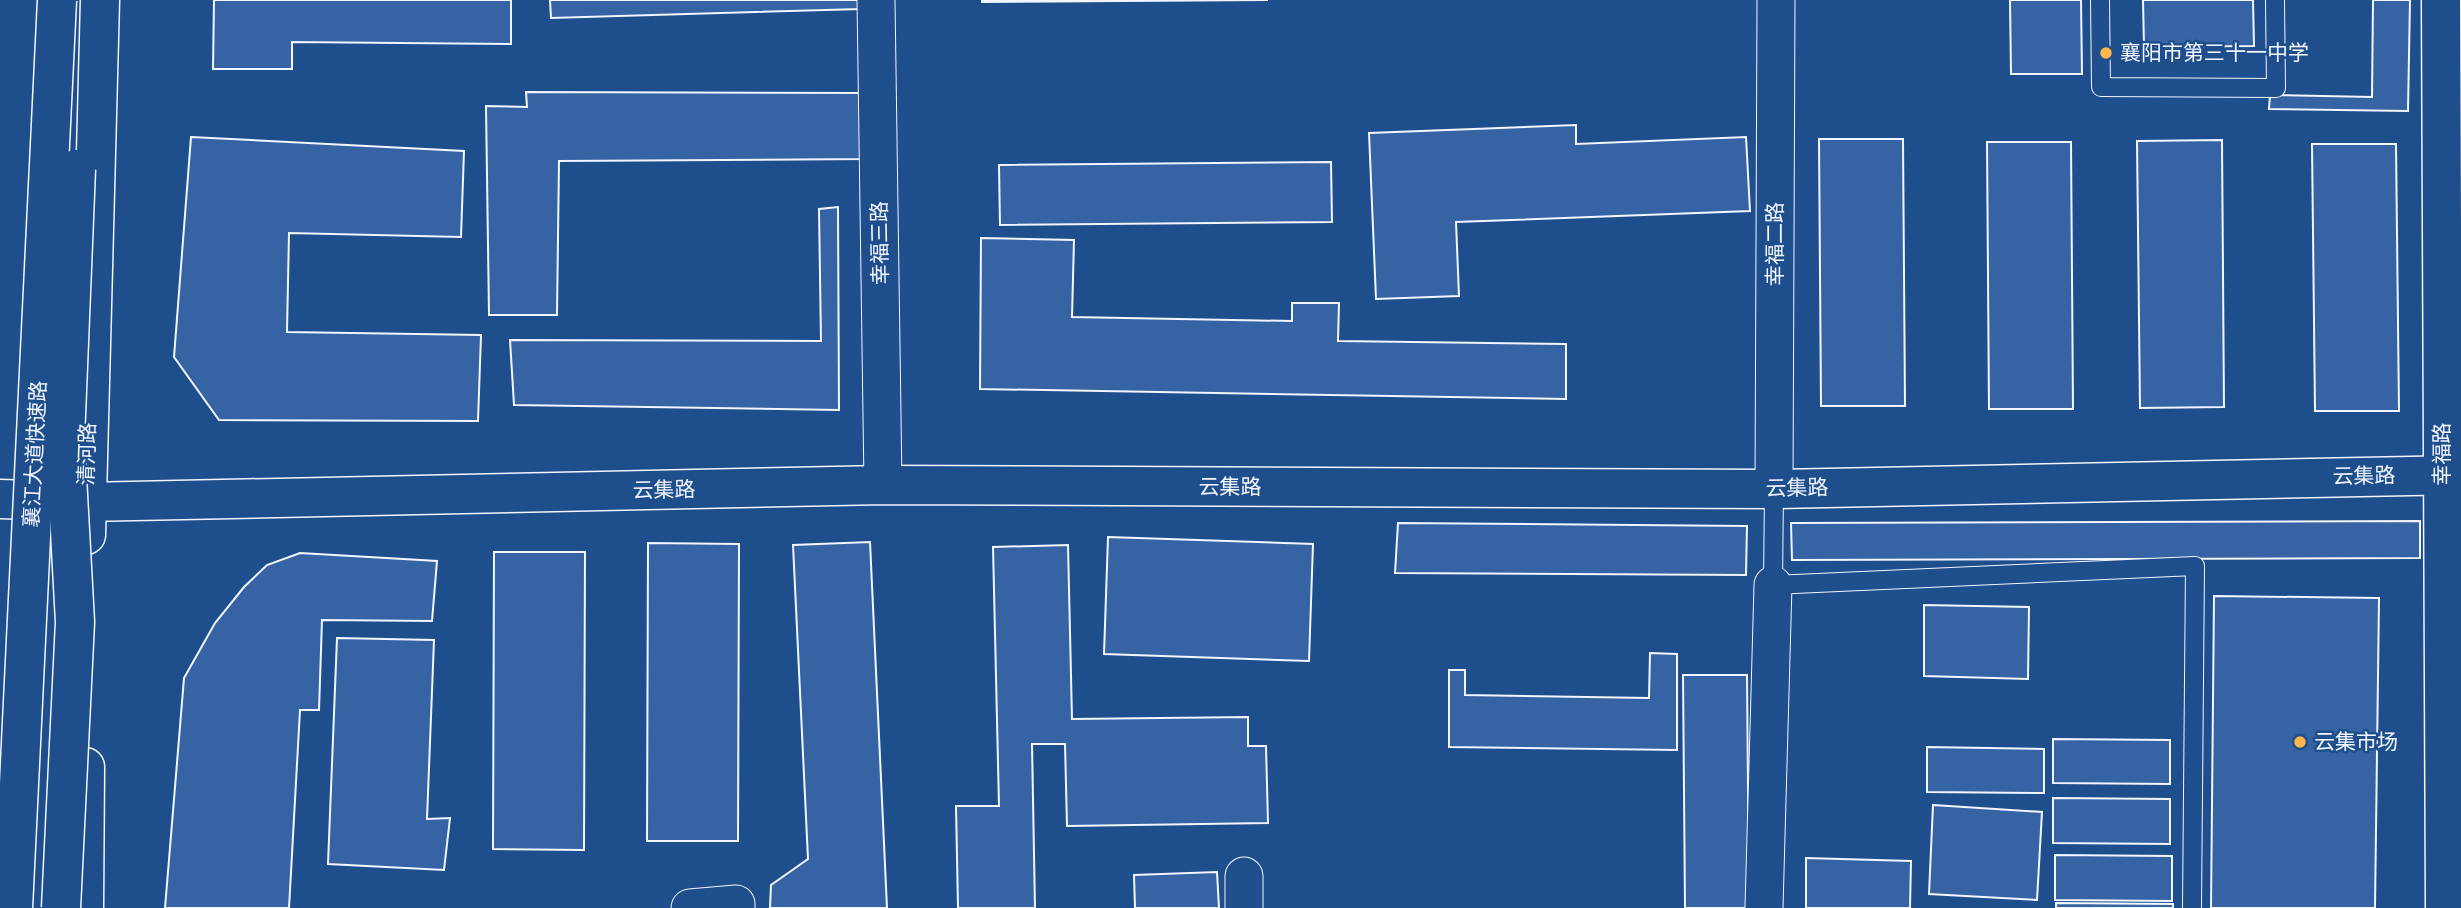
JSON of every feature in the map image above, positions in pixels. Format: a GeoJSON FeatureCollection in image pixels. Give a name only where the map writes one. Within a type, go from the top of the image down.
{"type":"FeatureCollection","features":[{"type":"Feature","properties":{"kind":"main road","name":"襄江大道快速路"},"geometry":{"type":"LineString","coordinates":[[13,908],[57,0]]}},
{"type":"Feature","properties":{"kind":"main road"},"geometry":{"type":"LineString","coordinates":[[61,908],[75,622],[65,440],[80,41],[77,0]]}},
{"type":"Feature","properties":{"kind":"main road","name":"清河路"},"geometry":{"type":"LineString","coordinates":[[84,908],[86,502],[100,0]]}},
{"type":"Feature","properties":{"kind":"main road","name":"幸福路"},"geometry":{"type":"LineString","coordinates":[[2441,0],[2451,475],[2445,908]]}},
{"type":"Feature","properties":{"kind":"main road","name":"云集路"},"geometry":{"type":"LineString","coordinates":[[0,499],[86,502],[883,485],[1774,489],[2451,475]]}},
{"type":"Feature","properties":{"kind":"street","name":"幸福三路"},"geometry":{"type":"LineString","coordinates":[[876,0],[883,485]]}},
{"type":"Feature","properties":{"kind":"street","name":"幸福二路"},"geometry":{"type":"LineString","coordinates":[[1774,489],[1776,0]]}},
{"type":"Feature","properties":{"kind":"street"},"geometry":{"type":"LineString","coordinates":[[1764,908],[1773,585]]}},
{"type":"Feature","properties":{"kind":"street"},"geometry":{"type":"LineString","coordinates":[[690,908],[736,904],[736,908]]}},
{"type":"Feature","properties":{"kind":"lane"},"geometry":{"type":"LineString","coordinates":[[2100,0],[2101,87],[2276,88],[2275,0]]}},
{"type":"Feature","properties":{"kind":"lane"},"geometry":{"type":"LineString","coordinates":[[1774,489],[1773,585],[2194,566],[2192,908]]}},
{"type":"Feature","properties":{"kind":"building"},"geometry":{"type":"Polygon","coordinates":[[[214,0],[511,0],[511,44],[292,42],[292,69],[213,69],[214,0]]]}},
{"type":"Feature","properties":{"kind":"building"},"geometry":{"type":"Polygon","coordinates":[[[550,0],[861,0],[861,9],[551,18],[550,0]]]}},
{"type":"Feature","properties":{"kind":"building"},"geometry":{"type":"Polygon","coordinates":[[[982,0],[1268,0],[982,2],[982,0]]]}},
{"type":"Feature","properties":{"kind":"building"},"geometry":{"type":"Polygon","coordinates":[[[2010,0],[2081,0],[2082,74],[2011,74],[2010,0]]]}},
{"type":"Feature","properties":{"kind":"building"},"geometry":{"type":"Polygon","coordinates":[[[2143,0],[2253,0],[2254,46],[2144,47],[2143,0]]]}},
{"type":"Feature","properties":{"kind":"building"},"geometry":{"type":"Polygon","coordinates":[[[2373,0],[2410,0],[2408,111],[2269,109],[2270,95],[2372,97],[2373,0]]]}},
{"type":"Feature","properties":{"kind":"building"},"geometry":{"type":"Polygon","coordinates":[[[526,92],[868,93],[868,159],[559,161],[557,315],[489,315],[486,106],[527,107],[526,92]]]}},
{"type":"Feature","properties":{"kind":"building"},"geometry":{"type":"Polygon","coordinates":[[[1576,125],[1576,144],[1746,137],[1750,211],[1456,222],[1459,296],[1376,299],[1369,133],[1576,125]]]}},
{"type":"Feature","properties":{"kind":"building"},"geometry":{"type":"Polygon","coordinates":[[[191,137],[464,151],[461,237],[289,233],[287,332],[481,335],[478,421],[219,420],[174,357],[191,137]]]}},
{"type":"Feature","properties":{"kind":"building"},"geometry":{"type":"Polygon","coordinates":[[[1819,139],[1903,139],[1905,406],[1821,406],[1819,139]]]}},
{"type":"Feature","properties":{"kind":"building"},"geometry":{"type":"Polygon","coordinates":[[[2222,140],[2224,407],[2140,408],[2137,141],[2222,140]]]}},
{"type":"Feature","properties":{"kind":"building"},"geometry":{"type":"Polygon","coordinates":[[[1987,142],[2071,142],[2073,409],[1989,409],[1987,142]]]}},
{"type":"Feature","properties":{"kind":"building"},"geometry":{"type":"Polygon","coordinates":[[[2312,144],[2396,144],[2399,411],[2315,411],[2312,144]]]}},
{"type":"Feature","properties":{"kind":"building"},"geometry":{"type":"Polygon","coordinates":[[[1331,162],[1332,222],[1000,225],[999,165],[1331,162]]]}},
{"type":"Feature","properties":{"kind":"building"},"geometry":{"type":"Polygon","coordinates":[[[838,207],[839,410],[514,405],[510,340],[821,341],[819,209],[838,207]]]}},
{"type":"Feature","properties":{"kind":"building"},"geometry":{"type":"Polygon","coordinates":[[[981,238],[1074,240],[1072,317],[1292,321],[1292,303],[1339,303],[1338,341],[1566,344],[1566,399],[980,389],[981,238]]]}},
{"type":"Feature","properties":{"kind":"building"},"geometry":{"type":"Polygon","coordinates":[[[2420,521],[2420,558],[1792,560],[1791,523],[2420,521]]]}},
{"type":"Feature","properties":{"kind":"building"},"geometry":{"type":"Polygon","coordinates":[[[1398,523],[1747,526],[1746,575],[1395,573],[1398,523]]]}},
{"type":"Feature","properties":{"kind":"building"},"geometry":{"type":"Polygon","coordinates":[[[1108,537],[1313,544],[1309,661],[1104,654],[1108,537]]]}},
{"type":"Feature","properties":{"kind":"building"},"geometry":{"type":"Polygon","coordinates":[[[870,542],[887,908],[770,908],[771,885],[808,859],[793,545],[870,542]]]}},
{"type":"Feature","properties":{"kind":"building"},"geometry":{"type":"Polygon","coordinates":[[[648,543],[739,544],[738,841],[647,841],[648,543]]]}},
{"type":"Feature","properties":{"kind":"building"},"geometry":{"type":"Polygon","coordinates":[[[1068,545],[1072,719],[1248,717],[1248,746],[1266,746],[1268,823],[1067,826],[1065,744],[1032,744],[1035,908],[958,908],[956,806],[999,806],[993,547],[1068,545]]]}},
{"type":"Feature","properties":{"kind":"building"},"geometry":{"type":"Polygon","coordinates":[[[494,552],[585,552],[584,850],[493,849],[494,552]]]}},
{"type":"Feature","properties":{"kind":"building"},"geometry":{"type":"Polygon","coordinates":[[[300,553],[437,561],[432,621],[322,620],[319,710],[300,710],[289,908],[165,908],[184,678],[215,623],[244,587],[267,565],[300,553]]]}},
{"type":"Feature","properties":{"kind":"building"},"geometry":{"type":"Polygon","coordinates":[[[2214,596],[2379,598],[2375,908],[2211,908],[2214,596]]]}},
{"type":"Feature","properties":{"kind":"building"},"geometry":{"type":"Polygon","coordinates":[[[1924,605],[2029,607],[2028,679],[1924,676],[1924,605]]]}},
{"type":"Feature","properties":{"kind":"building"},"geometry":{"type":"Polygon","coordinates":[[[337,638],[434,640],[427,819],[450,818],[444,870],[328,864],[337,638]]]}},
{"type":"Feature","properties":{"kind":"building"},"geometry":{"type":"Polygon","coordinates":[[[1650,653],[1677,654],[1677,750],[1449,747],[1449,670],[1465,670],[1465,695],[1649,698],[1650,653]]]}},
{"type":"Feature","properties":{"kind":"building"},"geometry":{"type":"Polygon","coordinates":[[[1683,675],[1747,675],[1749,908],[1685,908],[1683,675]]]}},
{"type":"Feature","properties":{"kind":"building"},"geometry":{"type":"Polygon","coordinates":[[[2053,739],[2170,740],[2170,784],[2053,783],[2053,739]]]}},
{"type":"Feature","properties":{"kind":"building"},"geometry":{"type":"Polygon","coordinates":[[[1927,747],[2044,749],[2044,793],[1927,792],[1927,747]]]}},
{"type":"Feature","properties":{"kind":"building"},"geometry":{"type":"Polygon","coordinates":[[[2053,798],[2170,799],[2170,844],[2053,843],[2053,798]]]}},
{"type":"Feature","properties":{"kind":"building"},"geometry":{"type":"Polygon","coordinates":[[[1933,805],[2042,812],[2037,900],[1929,894],[1933,805]]]}},
{"type":"Feature","properties":{"kind":"building"},"geometry":{"type":"Polygon","coordinates":[[[2055,855],[2172,856],[2172,901],[2055,900],[2055,855]]]}},
{"type":"Feature","properties":{"kind":"building"},"geometry":{"type":"Polygon","coordinates":[[[1806,858],[1911,861],[1910,908],[1806,908],[1806,858]]]}},
{"type":"Feature","properties":{"kind":"building"},"geometry":{"type":"Polygon","coordinates":[[[1217,872],[1219,908],[1135,908],[1134,875],[1217,872]]]}},
{"type":"Feature","properties":{"kind":"building"},"geometry":{"type":"Polygon","coordinates":[[[2056,903],[2173,904],[2173,908],[2056,908],[2056,903]]]}},
{"type":"Feature","properties":{"kind":"place","name":"襄阳市第三十一中学"},"geometry":{"type":"Point","coordinates":[2106,53]}},
{"type":"Feature","properties":{"kind":"place","name":"云集市场"},"geometry":{"type":"Point","coordinates":[2300,742]}}]}
